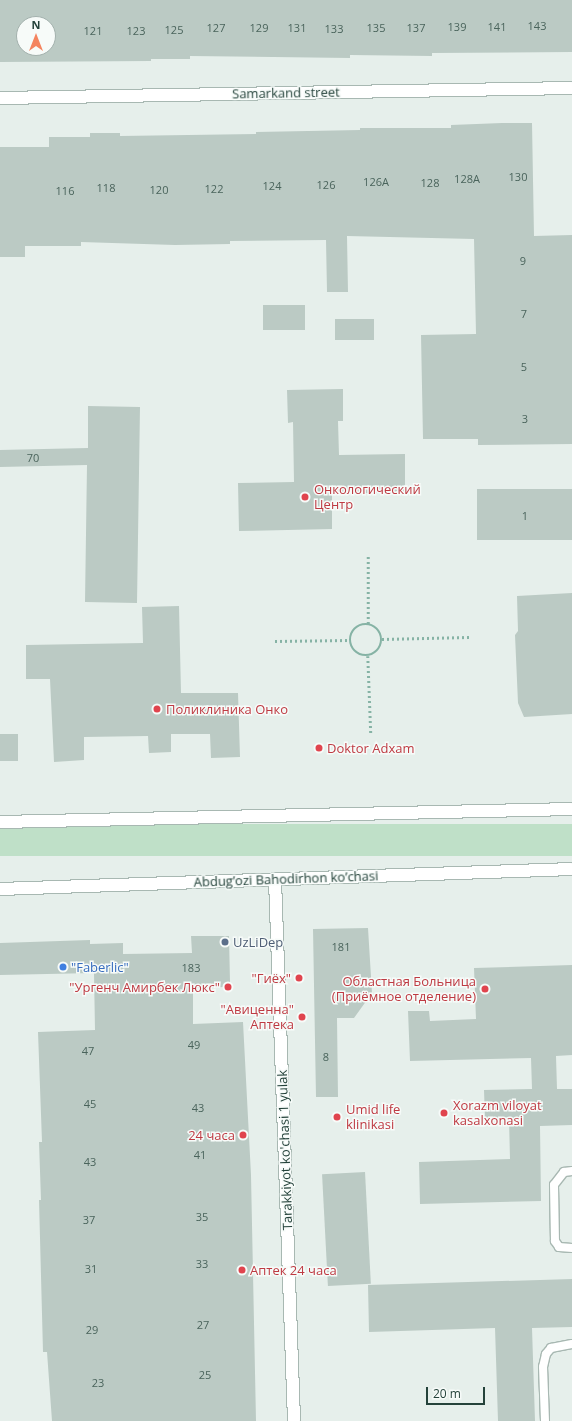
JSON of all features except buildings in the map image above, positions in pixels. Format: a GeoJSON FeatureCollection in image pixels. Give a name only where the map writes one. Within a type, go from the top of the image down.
{"type":"FeatureCollection","features":[{"type":"Feature","properties":{"kind":"main road","name":"Samarkand street"},"geometry":{"type":"LineString","coordinates":[[0,98],[572,88]]}},
{"type":"Feature","properties":{"kind":"main road"},"geometry":{"type":"LineString","coordinates":[[0,822],[572,809]]}},
{"type":"Feature","properties":{"kind":"main road","name":"Abdug’ozi Bahodirhon ko’chasi"},"geometry":{"type":"LineString","coordinates":[[0,889],[572,869]]}},
{"type":"Feature","properties":{"kind":"main road","name":"Tarakkiyot ko'chasi 1 yulak"},"geometry":{"type":"LineString","coordinates":[[275,879],[294,1421]]}},
{"type":"Feature","properties":{"kind":"lane"},"geometry":{"type":"LineString","coordinates":[[572,1171],[564,1172],[554,1186],[555,1241],[559,1248],[572,1248]]}},
{"type":"Feature","properties":{"kind":"lane"},"geometry":{"type":"LineString","coordinates":[[545,1421],[543,1367],[546,1354],[551,1348],[572,1344]]}},
{"type":"Feature","properties":{"kind":"path"},"geometry":{"type":"LineString","coordinates":[[368,556],[368,624]]}},
{"type":"Feature","properties":{"kind":"path"},"geometry":{"type":"LineString","coordinates":[[368,624],[379,630],[382,638],[377,652],[368,656],[358,653],[350,640],[358,626],[368,624]]}},
{"type":"Feature","properties":{"kind":"path"},"geometry":{"type":"LineString","coordinates":[[382,638],[469,636]]}},
{"type":"Feature","properties":{"kind":"path"},"geometry":{"type":"LineString","coordinates":[[275,642],[350,640]]}},
{"type":"Feature","properties":{"kind":"path"},"geometry":{"type":"LineString","coordinates":[[368,656],[371,733]]}},
{"type":"Feature","properties":{"kind":"green space"},"geometry":{"type":"Polygon","coordinates":[[[0,824],[572,824],[572,856],[0,856],[0,824]]]}},
{"type":"Feature","properties":{"kind":"place","name":"Онкологический Центр"},"geometry":{"type":"Point","coordinates":[305,497]}},
{"type":"Feature","properties":{"kind":"place","name":"Поликлиника Онко"},"geometry":{"type":"Point","coordinates":[157,709]}},
{"type":"Feature","properties":{"kind":"place","name":"Doktor Adxam"},"geometry":{"type":"Point","coordinates":[319,748]}},
{"type":"Feature","properties":{"kind":"place","name":"UzLiDep"},"geometry":{"type":"Point","coordinates":[225,942]}},
{"type":"Feature","properties":{"kind":"place","name":"\"Faberlic\""},"geometry":{"type":"Point","coordinates":[63,967]}},
{"type":"Feature","properties":{"kind":"place","name":"\"Гиёх\""},"geometry":{"type":"Point","coordinates":[299,978]}},
{"type":"Feature","properties":{"kind":"place","name":"\"Ургенч Амирбек Люкс\""},"geometry":{"type":"Point","coordinates":[228,987]}},
{"type":"Feature","properties":{"kind":"place","name":"Областная Больница (Приёмное отделение)"},"geometry":{"type":"Point","coordinates":[485,989]}},
{"type":"Feature","properties":{"kind":"place","name":"\"Авиценна\" Аптека"},"geometry":{"type":"Point","coordinates":[302,1017]}},
{"type":"Feature","properties":{"kind":"place","name":"Xorazm viloyat kasalxonasi"},"geometry":{"type":"Point","coordinates":[444,1113]}},
{"type":"Feature","properties":{"kind":"place","name":"Umid life klinikasi"},"geometry":{"type":"Point","coordinates":[337,1117]}},
{"type":"Feature","properties":{"kind":"place","name":"24 часа"},"geometry":{"type":"Point","coordinates":[243,1135]}},
{"type":"Feature","properties":{"kind":"place","name":"Аптек 24 часа"},"geometry":{"type":"Point","coordinates":[242,1270]}}]}
